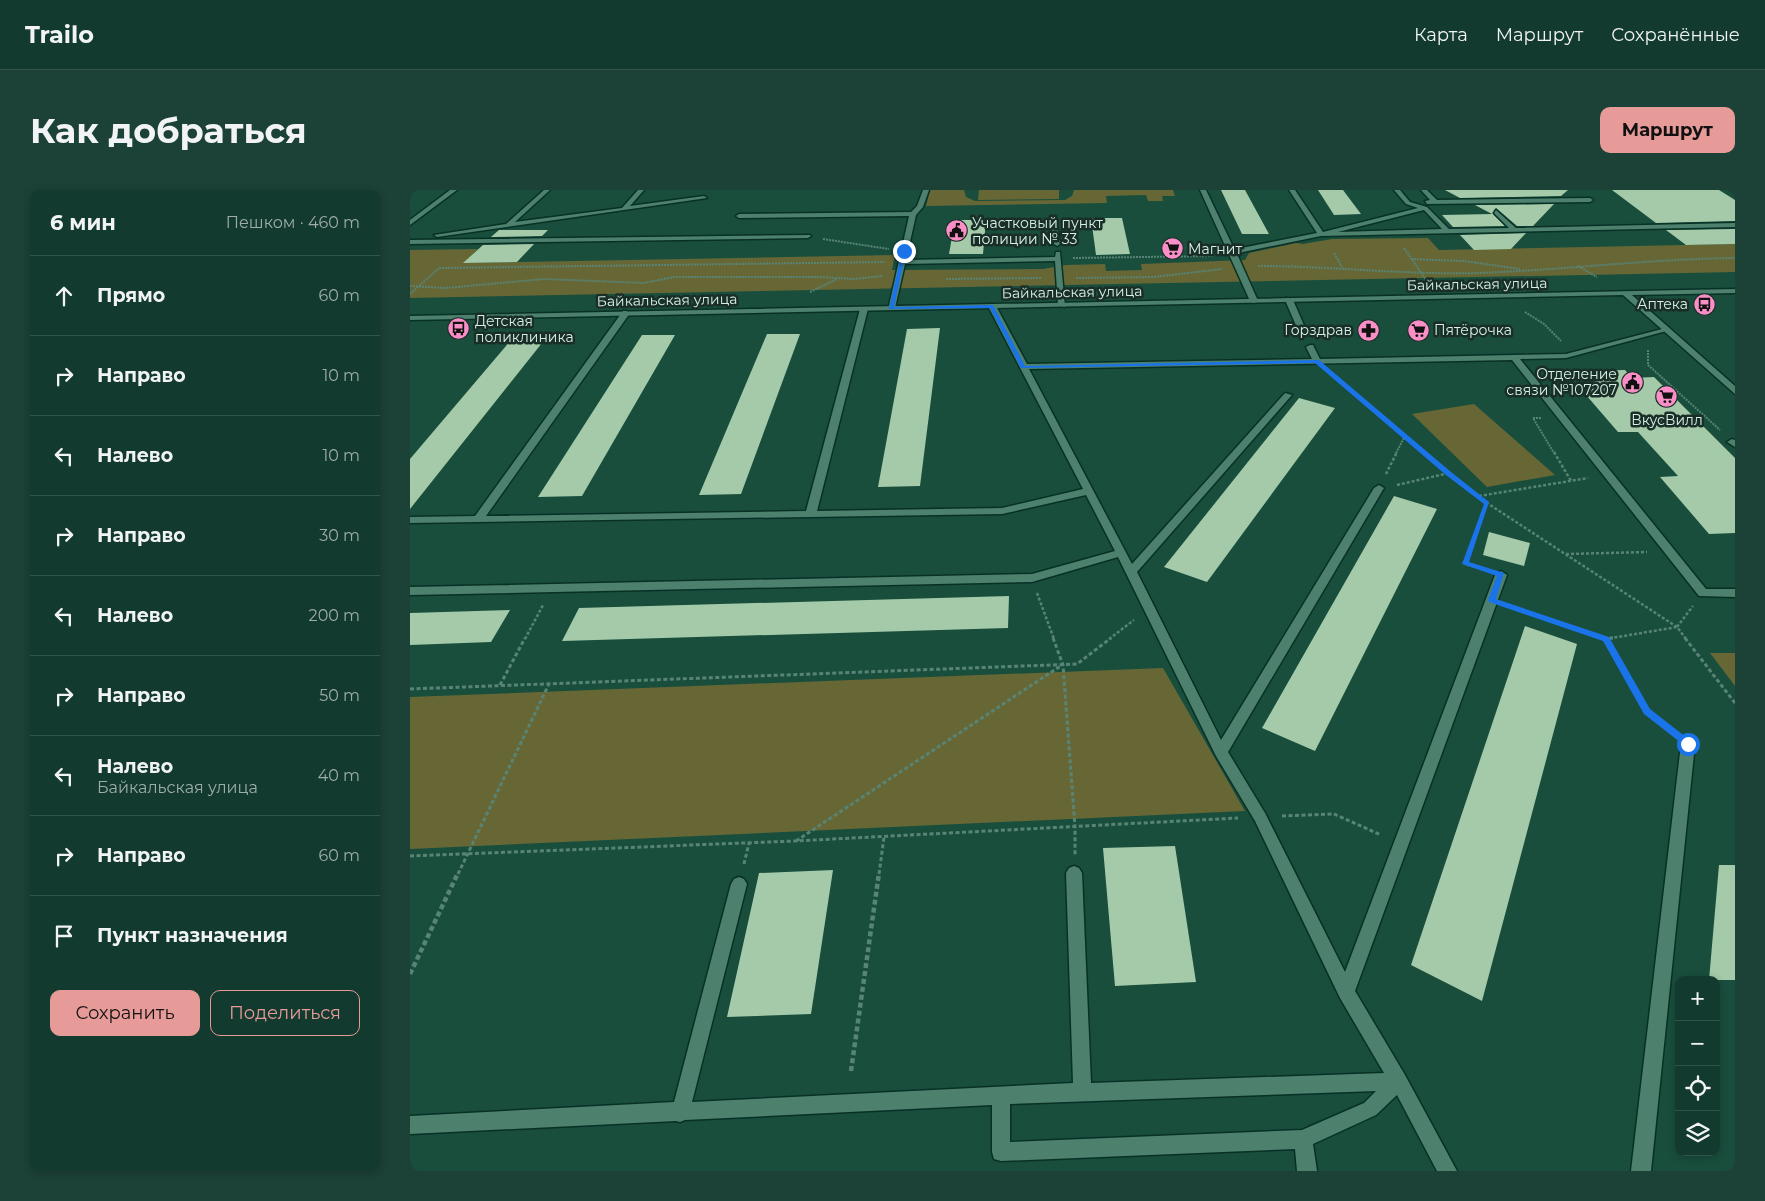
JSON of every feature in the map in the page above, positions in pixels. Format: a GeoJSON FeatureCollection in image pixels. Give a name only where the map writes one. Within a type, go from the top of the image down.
{"type":"FeatureCollection","features":[{"type":"Feature","properties":{"kind":"street"},"geometry":{"type":"LineString","coordinates":[[410,223],[454,190]]}},
{"type":"Feature","properties":{"kind":"street"},"geometry":{"type":"LineString","coordinates":[[508,225],[547,190]]}},
{"type":"Feature","properties":{"kind":"street"},"geometry":{"type":"LineString","coordinates":[[624,209],[641,190]]}},
{"type":"Feature","properties":{"kind":"street"},"geometry":{"type":"LineString","coordinates":[[891,308],[913,214],[920,207],[926,190]]}},
{"type":"Feature","properties":{"kind":"street"},"geometry":{"type":"LineString","coordinates":[[1203,190],[1254,301]]}},
{"type":"Feature","properties":{"kind":"street"},"geometry":{"type":"LineString","coordinates":[[1292,190],[1321,234]]}},
{"type":"Feature","properties":{"kind":"street"},"geometry":{"type":"LineString","coordinates":[[1396,190],[1408,203],[1425,208],[1447,231]]}},
{"type":"Feature","properties":{"kind":"street"},"geometry":{"type":"LineString","coordinates":[[1424,190],[1436,202]]}},
{"type":"Feature","properties":{"kind":"street"},"geometry":{"type":"LineString","coordinates":[[410,240],[704,198]]}},
{"type":"Feature","properties":{"kind":"street"},"geometry":{"type":"LineString","coordinates":[[1408,203],[1590,200]]}},
{"type":"Feature","properties":{"kind":"street"},"geometry":{"type":"LineString","coordinates":[[1234,255],[1241,250],[1321,234],[1425,208]]}},
{"type":"Feature","properties":{"kind":"street"},"geometry":{"type":"LineString","coordinates":[[1496,212],[1515,230]]}},
{"type":"Feature","properties":{"kind":"street"},"geometry":{"type":"LineString","coordinates":[[739,216],[913,214]]}},
{"type":"Feature","properties":{"kind":"street"},"geometry":{"type":"LineString","coordinates":[[1321,234],[1735,225]]}},
{"type":"Feature","properties":{"kind":"street"},"geometry":{"type":"LineString","coordinates":[[1056,230],[1057,244]]}},
{"type":"Feature","properties":{"kind":"street"},"geometry":{"type":"LineString","coordinates":[[410,240],[808,236]]}},
{"type":"Feature","properties":{"kind":"street"},"geometry":{"type":"LineString","coordinates":[[902,262],[1057,256],[1062,305]]}},
{"type":"Feature","properties":{"kind":"street","name":"Байкальская улица"},"geometry":{"type":"LineString","coordinates":[[410,318],[1735,291]]}},
{"type":"Feature","properties":{"kind":"street"},"geometry":{"type":"LineString","coordinates":[[1625,293],[1735,391]]}},
{"type":"Feature","properties":{"kind":"street"},"geometry":{"type":"LineString","coordinates":[[1289,300],[1302,330]]}},
{"type":"Feature","properties":{"kind":"street"},"geometry":{"type":"LineString","coordinates":[[992,306],[1150,608],[1221,752],[1260,817],[1346,992],[1399,1081],[1447,1171]]}},
{"type":"Feature","properties":{"kind":"street"},"geometry":{"type":"LineString","coordinates":[[811,513],[864,309]]}},
{"type":"Feature","properties":{"kind":"street"},"geometry":{"type":"LineString","coordinates":[[479,518],[626,314]]}},
{"type":"Feature","properties":{"kind":"street"},"geometry":{"type":"LineString","coordinates":[[1023,367],[1566,356],[1620,340],[1666,330]]}},
{"type":"Feature","properties":{"kind":"street"},"geometry":{"type":"LineString","coordinates":[[1310,347],[1317,361]]}},
{"type":"Feature","properties":{"kind":"street"},"geometry":{"type":"LineString","coordinates":[[1514,357],[1703,593],[1735,592]]}},
{"type":"Feature","properties":{"kind":"street"},"geometry":{"type":"LineString","coordinates":[[1131,572],[1288,396]]}},
{"type":"Feature","properties":{"kind":"street"},"geometry":{"type":"LineString","coordinates":[[1221,752],[1379,488]]}},
{"type":"Feature","properties":{"kind":"street"},"geometry":{"type":"LineString","coordinates":[[410,520],[1002,511],[1088,491]]}},
{"type":"Feature","properties":{"kind":"street"},"geometry":{"type":"LineString","coordinates":[[410,591],[1032,578],[1121,553]]}},
{"type":"Feature","properties":{"kind":"street"},"geometry":{"type":"LineString","coordinates":[[1346,992],[1502,575]]}},
{"type":"Feature","properties":{"kind":"street"},"geometry":{"type":"LineString","coordinates":[[1641,1171],[1688,744]]}},
{"type":"Feature","properties":{"kind":"street"},"geometry":{"type":"LineString","coordinates":[[1074,873],[1082,1092]]}},
{"type":"Feature","properties":{"kind":"street"},"geometry":{"type":"LineString","coordinates":[[680,1112],[739,884]]}},
{"type":"Feature","properties":{"kind":"street"},"geometry":{"type":"LineString","coordinates":[[410,1125],[1001,1095],[1399,1081]]}},
{"type":"Feature","properties":{"kind":"street"},"geometry":{"type":"LineString","coordinates":[[1001,1095],[1001,1152],[1302,1138],[1370,1109],[1399,1081]]}},
{"type":"Feature","properties":{"kind":"street"},"geometry":{"type":"LineString","coordinates":[[1302,1138],[1306,1171]]}},
{"type":"Feature","properties":{"kind":"path"},"geometry":{"type":"LineString","coordinates":[[1395,232],[1427,281]]}},
{"type":"Feature","properties":{"kind":"path"},"geometry":{"type":"LineString","coordinates":[[808,236],[904,251]]}},
{"type":"Feature","properties":{"kind":"path"},"geometry":{"type":"LineString","coordinates":[[1334,253],[1342,267]]}},
{"type":"Feature","properties":{"kind":"path"},"geometry":{"type":"LineString","coordinates":[[1057,256],[1234,255]]}},
{"type":"Feature","properties":{"kind":"path"},"geometry":{"type":"LineString","coordinates":[[939,278],[952,280],[1154,277],[1239,267],[1342,267],[1420,273],[1477,273],[1640,261],[1735,258]]}},
{"type":"Feature","properties":{"kind":"path"},"geometry":{"type":"LineString","coordinates":[[1411,259],[1464,261],[1526,270]]}},
{"type":"Feature","properties":{"kind":"path"},"geometry":{"type":"LineString","coordinates":[[410,294],[439,268],[902,262]]}},
{"type":"Feature","properties":{"kind":"path"},"geometry":{"type":"LineString","coordinates":[[1578,266],[1598,277]]}},
{"type":"Feature","properties":{"kind":"path"},"geometry":{"type":"LineString","coordinates":[[410,286],[446,288],[544,279],[644,283],[674,277],[819,277],[838,279],[899,276]]}},
{"type":"Feature","properties":{"kind":"path"},"geometry":{"type":"LineString","coordinates":[[810,292],[838,279]]}},
{"type":"Feature","properties":{"kind":"path"},"geometry":{"type":"LineString","coordinates":[[1518,308],[1544,324],[1574,354]]}},
{"type":"Feature","properties":{"kind":"path"},"geometry":{"type":"LineString","coordinates":[[1317,361],[1448,473],[1487,503],[1678,627],[1735,703]]}},
{"type":"Feature","properties":{"kind":"path"},"geometry":{"type":"LineString","coordinates":[[1648,365],[1734,443]]}},
{"type":"Feature","properties":{"kind":"path"},"geometry":{"type":"LineString","coordinates":[[1533,418],[1571,481]]}},
{"type":"Feature","properties":{"kind":"path"},"geometry":{"type":"LineString","coordinates":[[1379,488],[1405,436]]}},
{"type":"Feature","properties":{"kind":"path"},"geometry":{"type":"LineString","coordinates":[[1379,488],[1448,473]]}},
{"type":"Feature","properties":{"kind":"path"},"geometry":{"type":"LineString","coordinates":[[1478,496],[1590,478]]}},
{"type":"Feature","properties":{"kind":"path"},"geometry":{"type":"LineString","coordinates":[[1487,503],[1465,564],[1502,575]]}},
{"type":"Feature","properties":{"kind":"path"},"geometry":{"type":"LineString","coordinates":[[1565,554],[1669,551]]}},
{"type":"Feature","properties":{"kind":"path"},"geometry":{"type":"LineString","coordinates":[[1032,578],[1063,665],[1075,827],[1074,873]]}},
{"type":"Feature","properties":{"kind":"path"},"geometry":{"type":"LineString","coordinates":[[500,686],[552,588]]}},
{"type":"Feature","properties":{"kind":"path"},"geometry":{"type":"LineString","coordinates":[[1492,600],[1606,639],[1678,627],[1703,593]]}},
{"type":"Feature","properties":{"kind":"path"},"geometry":{"type":"LineString","coordinates":[[410,689],[1077,664],[1150,608]]}},
{"type":"Feature","properties":{"kind":"path"},"geometry":{"type":"LineString","coordinates":[[1606,639],[1647,711],[1688,744]]}},
{"type":"Feature","properties":{"kind":"path"},"geometry":{"type":"LineString","coordinates":[[795,841],[1063,665]]}},
{"type":"Feature","properties":{"kind":"path"},"geometry":{"type":"LineString","coordinates":[[410,974],[549,684]]}},
{"type":"Feature","properties":{"kind":"path"},"geometry":{"type":"LineString","coordinates":[[410,856],[884,837],[1334,814],[1401,844]]}},
{"type":"Feature","properties":{"kind":"path"},"geometry":{"type":"LineString","coordinates":[[851,1071],[884,837]]}},
{"type":"Feature","properties":{"kind":"shaded area"},"geometry":{"type":"Polygon","coordinates":[[[930,190],[964,190],[966,197],[975,201],[1065,200],[1072,196],[1074,190],[1173,190],[1175,196],[1162,196],[1163,201],[1148,201],[1146,195],[1106,196],[1107,203],[926,206],[930,190]]]}},
{"type":"Feature","properties":{"kind":"shaded area"},"geometry":{"type":"Polygon","coordinates":[[[979,190],[1059,190],[1059,199],[978,200],[979,190]]]}},
{"type":"Feature","properties":{"kind":"shaded area"},"geometry":{"type":"Polygon","coordinates":[[[1428,238],[1439,250],[1735,244],[1735,272],[410,298],[410,250],[478,249],[464,263],[895,255],[892,270],[1043,269],[1066,265],[1105,264],[1106,271],[1142,270],[1141,264],[1245,260],[1249,253],[1296,243],[1303,244],[1332,239],[1428,238]]]}},
{"type":"Feature","properties":{"kind":"shaded area"},"geometry":{"type":"Polygon","coordinates":[[[1474,404],[1555,475],[1487,487],[1412,414],[1474,404]]]}},
{"type":"Feature","properties":{"kind":"shaded area"},"geometry":{"type":"Polygon","coordinates":[[[1710,653],[1735,653],[1735,686],[1710,653]]]}},
{"type":"Feature","properties":{"kind":"shaded area"},"geometry":{"type":"Polygon","coordinates":[[[1163,668],[1245,811],[410,849],[410,697],[1163,668]]]}},
{"type":"Feature","properties":{"kind":"building"},"geometry":{"type":"Polygon","coordinates":[[[1221,190],[1245,190],[1269,234],[1242,234],[1221,190]]]}},
{"type":"Feature","properties":{"kind":"building"},"geometry":{"type":"Polygon","coordinates":[[[1318,190],[1343,190],[1361,214],[1334,215],[1318,190]]]}},
{"type":"Feature","properties":{"kind":"building"},"geometry":{"type":"Polygon","coordinates":[[[1445,190],[1568,190],[1561,196],[1460,198],[1445,190]]]}},
{"type":"Feature","properties":{"kind":"building"},"geometry":{"type":"Polygon","coordinates":[[[1612,190],[1719,190],[1735,200],[1735,221],[1656,223],[1612,190]]]}},
{"type":"Feature","properties":{"kind":"building"},"geometry":{"type":"Polygon","coordinates":[[[1554,204],[1533,226],[1517,226],[1496,208],[1493,214],[1505,226],[1453,227],[1442,215],[1492,214],[1475,205],[1554,204]]]}},
{"type":"Feature","properties":{"kind":"building"},"geometry":{"type":"Polygon","coordinates":[[[1091,218],[1122,218],[1130,254],[1096,255],[1091,218]]]}},
{"type":"Feature","properties":{"kind":"building"},"geometry":{"type":"Polygon","coordinates":[[[955,220],[986,220],[983,254],[949,254],[955,220]]]}},
{"type":"Feature","properties":{"kind":"building"},"geometry":{"type":"Polygon","coordinates":[[[1735,229],[1735,244],[1686,245],[1666,230],[1735,229]]]}},
{"type":"Feature","properties":{"kind":"building"},"geometry":{"type":"Polygon","coordinates":[[[499,230],[548,230],[542,236],[491,237],[499,230]]]}},
{"type":"Feature","properties":{"kind":"building"},"geometry":{"type":"Polygon","coordinates":[[[1526,233],[1511,249],[1474,250],[1460,235],[1526,233]]]}},
{"type":"Feature","properties":{"kind":"building"},"geometry":{"type":"Polygon","coordinates":[[[534,244],[517,262],[463,263],[483,245],[534,244]]]}},
{"type":"Feature","properties":{"kind":"building"},"geometry":{"type":"Polygon","coordinates":[[[940,328],[920,486],[878,487],[907,329],[940,328]]]}},
{"type":"Feature","properties":{"kind":"building"},"geometry":{"type":"Polygon","coordinates":[[[767,334],[800,334],[741,494],[699,495],[767,334]]]}},
{"type":"Feature","properties":{"kind":"building"},"geometry":{"type":"Polygon","coordinates":[[[642,335],[675,335],[582,496],[538,497],[642,335]]]}},
{"type":"Feature","properties":{"kind":"building"},"geometry":{"type":"Polygon","coordinates":[[[546,338],[410,509],[410,459],[512,339],[546,338]]]}},
{"type":"Feature","properties":{"kind":"building"},"geometry":{"type":"Polygon","coordinates":[[[1625,370],[1632,378],[1654,377],[1735,458],[1735,533],[1709,534],[1660,477],[1678,476],[1638,432],[1618,432],[1580,388],[1601,388],[1585,371],[1625,370]]]}},
{"type":"Feature","properties":{"kind":"building"},"geometry":{"type":"Polygon","coordinates":[[[1299,398],[1335,408],[1207,582],[1164,567],[1299,398]]]}},
{"type":"Feature","properties":{"kind":"building"},"geometry":{"type":"Polygon","coordinates":[[[1394,496],[1437,509],[1315,751],[1262,728],[1394,496]]]}},
{"type":"Feature","properties":{"kind":"building"},"geometry":{"type":"Polygon","coordinates":[[[1489,532],[1530,543],[1524,566],[1483,555],[1489,532]]]}},
{"type":"Feature","properties":{"kind":"building"},"geometry":{"type":"Polygon","coordinates":[[[1009,596],[1008,628],[562,641],[579,608],[1009,596]]]}},
{"type":"Feature","properties":{"kind":"building"},"geometry":{"type":"Polygon","coordinates":[[[510,610],[491,642],[410,645],[410,613],[510,610]]]}},
{"type":"Feature","properties":{"kind":"building"},"geometry":{"type":"Polygon","coordinates":[[[1525,626],[1577,644],[1482,1001],[1411,965],[1525,626]]]}},
{"type":"Feature","properties":{"kind":"building"},"geometry":{"type":"Polygon","coordinates":[[[1175,846],[1196,982],[1115,986],[1103,848],[1175,846]]]}},
{"type":"Feature","properties":{"kind":"building"},"geometry":{"type":"Polygon","coordinates":[[[1719,865],[1735,865],[1735,980],[1720,980],[1720,976],[1709,976],[1719,865]]]}},
{"type":"Feature","properties":{"kind":"building"},"geometry":{"type":"Polygon","coordinates":[[[833,870],[811,1014],[727,1017],[759,873],[833,870]]]}},
{"type":"Feature","properties":{"kind":"place","name":"Участковый пункт полиции № 33"},"geometry":{"type":"Point","coordinates":[956,231]}},
{"type":"Feature","properties":{"kind":"place","name":"Магнит"},"geometry":{"type":"Point","coordinates":[1172,249]}},
{"type":"Feature","properties":{"kind":"place","name":"Аптека"},"geometry":{"type":"Point","coordinates":[1704,304]}},
{"type":"Feature","properties":{"kind":"place","name":"Детская поликлиника"},"geometry":{"type":"Point","coordinates":[459,329]}},
{"type":"Feature","properties":{"kind":"place","name":"Горздрав"},"geometry":{"type":"Point","coordinates":[1368,330]}},
{"type":"Feature","properties":{"kind":"place","name":"Пятёрочка"},"geometry":{"type":"Point","coordinates":[1418,330]}},
{"type":"Feature","properties":{"kind":"place","name":"Отделение связи №107207"},"geometry":{"type":"Point","coordinates":[1633,382]}},
{"type":"Feature","properties":{"kind":"place","name":"ВкусВилл"},"geometry":{"type":"Point","coordinates":[1667,397]}},
{"type":"Feature","properties":{"kind":"route"},"geometry":{"type":"LineString","coordinates":[[904,251],[891,308],[992,306],[1023,367],[1317,361],[1448,473],[1487,503],[1465,564],[1502,575],[1492,600],[1606,639],[1647,711],[1688,744]]}}]}
